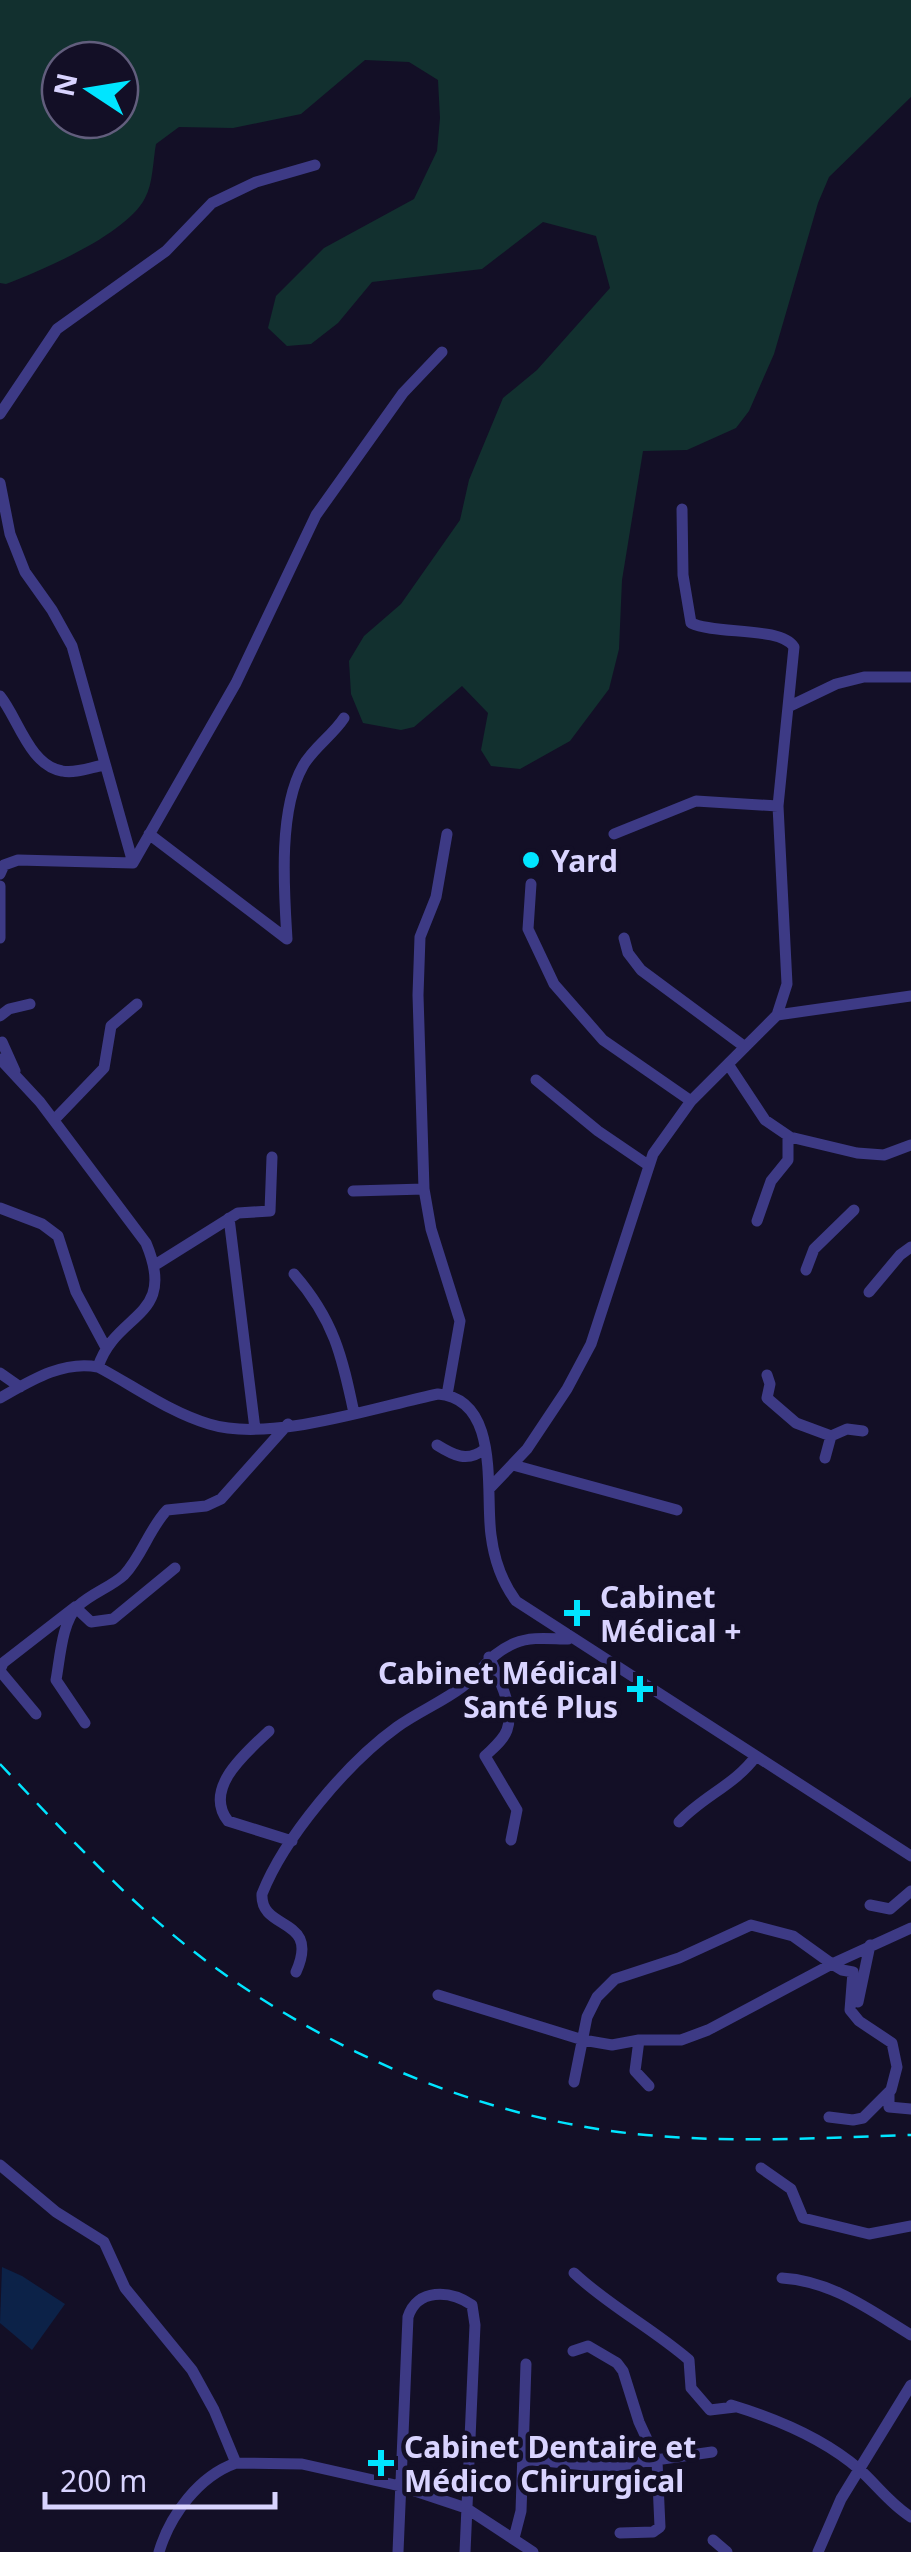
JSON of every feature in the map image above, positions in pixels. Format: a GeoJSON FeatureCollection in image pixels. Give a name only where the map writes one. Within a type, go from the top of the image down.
{"type":"FeatureCollection","features":[{"type":"Feature","properties":{"kind":"street"},"geometry":{"type":"LineString","coordinates":[[0,414],[57,329],[166,251],[212,203],[256,182],[315,165]]}},
{"type":"Feature","properties":{"kind":"street"},"geometry":{"type":"LineString","coordinates":[[133,863],[236,683],[316,514],[404,393],[442,352]]}},
{"type":"Feature","properties":{"kind":"street"},"geometry":{"type":"LineString","coordinates":[[0,483],[10,534],[25,572],[72,646],[133,863]]}},
{"type":"Feature","properties":{"kind":"street"},"geometry":{"type":"LineString","coordinates":[[490,1488],[513,1465],[553,1412],[599,1327],[648,1165],[662,1137],[691,1101],[777,1015],[788,984],[778,806],[794,652],[788,639],[704,628],[691,622],[683,575],[682,509]]}},
{"type":"Feature","properties":{"kind":"street"},"geometry":{"type":"LineString","coordinates":[[788,706],[850,680],[911,678]]}},
{"type":"Feature","properties":{"kind":"street"},"geometry":{"type":"LineString","coordinates":[[0,696],[25,740],[51,766],[63,772],[104,765]]}},
{"type":"Feature","properties":{"kind":"street"},"geometry":{"type":"LineString","coordinates":[[149,834],[287,939],[283,864],[288,812],[303,766],[344,718]]}},
{"type":"Feature","properties":{"kind":"street"},"geometry":{"type":"LineString","coordinates":[[614,834],[696,801],[778,806]]}},
{"type":"Feature","properties":{"kind":"street"},"geometry":{"type":"LineString","coordinates":[[447,834],[436,897],[420,938],[418,1013],[424,1189],[431,1229],[460,1321],[447,1395]]}},
{"type":"Feature","properties":{"kind":"street"},"geometry":{"type":"LineString","coordinates":[[0,874],[4,865],[18,860],[133,863]]}},
{"type":"Feature","properties":{"kind":"street"},"geometry":{"type":"LineString","coordinates":[[530,884],[528,928],[554,984],[604,1040],[691,1101]]}},
{"type":"Feature","properties":{"kind":"street"},"geometry":{"type":"LineString","coordinates":[[0,886],[0,936]]}},
{"type":"Feature","properties":{"kind":"street"},"geometry":{"type":"LineString","coordinates":[[624,938],[628,953],[641,970],[746,1048]]}},
{"type":"Feature","properties":{"kind":"street"},"geometry":{"type":"LineString","coordinates":[[777,1015],[911,996]]}},
{"type":"Feature","properties":{"kind":"street"},"geometry":{"type":"LineString","coordinates":[[0,1016],[9,1009],[30,1004]]}},
{"type":"Feature","properties":{"kind":"street"},"geometry":{"type":"LineString","coordinates":[[54,1120],[104,1068],[111,1026],[137,1004]]}},
{"type":"Feature","properties":{"kind":"street"},"geometry":{"type":"LineString","coordinates":[[2,1042],[17,1080]]}},
{"type":"Feature","properties":{"kind":"street"},"geometry":{"type":"LineString","coordinates":[[0,1059],[54,1120],[146,1243],[155,1265],[156,1287],[151,1299],[137,1319],[105,1346],[98,1366]]}},
{"type":"Feature","properties":{"kind":"street"},"geometry":{"type":"LineString","coordinates":[[728,1064],[766,1120],[788,1136],[857,1153],[884,1155],[911,1145]]}},
{"type":"Feature","properties":{"kind":"street"},"geometry":{"type":"LineString","coordinates":[[536,1080],[598,1131],[648,1165]]}},
{"type":"Feature","properties":{"kind":"street"},"geometry":{"type":"LineString","coordinates":[[757,1221],[771,1181],[788,1160],[788,1136]]}},
{"type":"Feature","properties":{"kind":"street"},"geometry":{"type":"LineString","coordinates":[[155,1265],[238,1213],[270,1211],[272,1157]]}},
{"type":"Feature","properties":{"kind":"street"},"geometry":{"type":"LineString","coordinates":[[353,1192],[424,1189]]}},
{"type":"Feature","properties":{"kind":"street"},"geometry":{"type":"LineString","coordinates":[[0,1208],[52,1228],[76,1292],[105,1346]]}},
{"type":"Feature","properties":{"kind":"street"},"geometry":{"type":"LineString","coordinates":[[806,1270],[814,1249],[854,1210]]}},
{"type":"Feature","properties":{"kind":"street"},"geometry":{"type":"LineString","coordinates":[[229,1218],[255,1429]]}},
{"type":"Feature","properties":{"kind":"street"},"geometry":{"type":"LineString","coordinates":[[869,1292],[900,1255],[911,1248]]}},
{"type":"Feature","properties":{"kind":"street"},"geometry":{"type":"LineString","coordinates":[[294,1274],[312,1295],[336,1336],[354,1413]]}},
{"type":"Feature","properties":{"kind":"street"},"geometry":{"type":"LineString","coordinates":[[0,1398],[72,1364],[98,1366],[197,1420],[234,1429],[288,1424],[447,1395],[466,1402],[490,1470],[492,1545],[510,1592],[524,1610],[700,1718],[911,1856]]}},
{"type":"Feature","properties":{"kind":"street"},"geometry":{"type":"LineString","coordinates":[[0,1373],[20,1387]]}},
{"type":"Feature","properties":{"kind":"street"},"geometry":{"type":"LineString","coordinates":[[766,1375],[770,1384],[766,1398],[796,1423],[830,1436],[847,1429],[863,1430]]}},
{"type":"Feature","properties":{"kind":"street"},"geometry":{"type":"LineString","coordinates":[[36,1714],[0,1670],[3,1664],[58,1618],[123,1576],[141,1552],[156,1521],[167,1510],[206,1506],[221,1499],[288,1424]]}},
{"type":"Feature","properties":{"kind":"street"},"geometry":{"type":"LineString","coordinates":[[825,1458],[830,1436]]}},
{"type":"Feature","properties":{"kind":"street"},"geometry":{"type":"LineString","coordinates":[[437,1445],[454,1456],[467,1457],[484,1450]]}},
{"type":"Feature","properties":{"kind":"street"},"geometry":{"type":"LineString","coordinates":[[513,1465],[677,1510]]}},
{"type":"Feature","properties":{"kind":"street"},"geometry":{"type":"LineString","coordinates":[[76,1608],[91,1622],[113,1619],[175,1568]]}},
{"type":"Feature","properties":{"kind":"street"},"geometry":{"type":"LineString","coordinates":[[76,1608],[67,1627],[56,1680],[85,1723]]}},
{"type":"Feature","properties":{"kind":"street"},"geometry":{"type":"LineString","coordinates":[[296,1972],[304,1953],[302,1944],[291,1926],[266,1913],[261,1904],[263,1889],[326,1796],[396,1728],[465,1685],[488,1657],[516,1642],[534,1638],[573,1640]]}},
{"type":"Feature","properties":{"kind":"street"},"geometry":{"type":"LineString","coordinates":[[488,1657],[500,1682],[508,1724],[502,1738],[485,1756],[517,1810],[511,1840]]}},
{"type":"Feature","properties":{"kind":"street"},"geometry":{"type":"LineString","coordinates":[[269,1731],[225,1779],[224,1816],[292,1841]]}},
{"type":"Feature","properties":{"kind":"street"},"geometry":{"type":"LineString","coordinates":[[679,1822],[700,1802],[736,1779],[756,1756]]}},
{"type":"Feature","properties":{"kind":"street"},"geometry":{"type":"LineString","coordinates":[[870,1904],[890,1910],[911,1892]]}},
{"type":"Feature","properties":{"kind":"street"},"geometry":{"type":"LineString","coordinates":[[574,2082],[591,2007],[615,1979],[679,1958],[751,1925],[780,1930],[813,1947],[842,1970],[853,1972],[850,2010],[892,2043],[897,2055],[889,2107],[911,2109]]}},
{"type":"Feature","properties":{"kind":"street"},"geometry":{"type":"LineString","coordinates":[[438,1994],[583,2040],[612,2045],[639,2040],[681,2040],[911,1928]]}},
{"type":"Feature","properties":{"kind":"street"},"geometry":{"type":"LineString","coordinates":[[860,2021],[857,1998],[870,1945]]}},
{"type":"Feature","properties":{"kind":"street"},"geometry":{"type":"LineString","coordinates":[[639,2040],[635,2071],[648,2086]]}},
{"type":"Feature","properties":{"kind":"street"},"geometry":{"type":"LineString","coordinates":[[897,2055],[911,2059]]}},
{"type":"Feature","properties":{"kind":"street"},"geometry":{"type":"LineString","coordinates":[[829,2117],[863,2118],[891,2090]]}},
{"type":"Feature","properties":{"kind":"street"},"geometry":{"type":"LineString","coordinates":[[0,2165],[56,2212],[104,2242],[125,2288],[192,2370],[236,2463]]}},
{"type":"Feature","properties":{"kind":"street"},"geometry":{"type":"LineString","coordinates":[[761,2168],[791,2189],[803,2218],[870,2234],[911,2226]]}},
{"type":"Feature","properties":{"kind":"street"},"geometry":{"type":"LineString","coordinates":[[574,2274],[593,2292],[637,2319],[689,2360],[692,2388],[710,2410],[730,2405],[772,2418],[859,2469],[883,2496],[911,2517]]}},
{"type":"Feature","properties":{"kind":"street"},"geometry":{"type":"LineString","coordinates":[[782,2278],[807,2279],[833,2288],[911,2336]]}},
{"type":"Feature","properties":{"kind":"street"},"geometry":{"type":"LineString","coordinates":[[398,2552],[408,2317],[420,2297],[456,2296],[472,2305],[475,2325],[464,2552]]}},
{"type":"Feature","properties":{"kind":"street"},"geometry":{"type":"LineString","coordinates":[[573,2351],[588,2346],[621,2367],[657,2461],[660,2527],[653,2532],[620,2533]]}},
{"type":"Feature","properties":{"kind":"street"},"geometry":{"type":"LineString","coordinates":[[514,2538],[520,2522],[526,2364]]}},
{"type":"Feature","properties":{"kind":"street"},"geometry":{"type":"LineString","coordinates":[[818,2552],[829,2522],[911,2385]]}},
{"type":"Feature","properties":{"kind":"street"},"geometry":{"type":"LineString","coordinates":[[523,2459],[606,2467],[712,2452]]}},
{"type":"Feature","properties":{"kind":"street"},"geometry":{"type":"LineString","coordinates":[[160,2552],[176,2515],[196,2490],[222,2468],[236,2463],[302,2464],[400,2486],[466,2508],[533,2552]]}},
{"type":"Feature","properties":{"kind":"street"},"geometry":{"type":"LineString","coordinates":[[712,2540],[727,2552]]}},
{"type":"Feature","properties":{"kind":"green space"},"geometry":{"type":"Polygon","coordinates":[[[0,0],[911,0],[911,97],[829,177],[774,354],[749,411],[736,428],[687,450],[643,451],[622,580],[619,649],[609,689],[570,741],[520,769],[491,766],[481,750],[488,713],[462,686],[414,727],[401,730],[363,723],[351,694],[349,661],[364,636],[401,604],[460,520],[469,480],[503,398],[537,370],[610,288],[596,236],[543,222],[482,269],[372,282],[338,323],[311,344],[287,346],[268,328],[276,296],[324,248],[414,199],[437,151],[438,80],[409,62],[365,60],[301,114],[233,128],[179,127],[156,144],[148,192],[121,225],[61,260],[6,284],[0,283],[0,0]]]}},
{"type":"Feature","properties":{"kind":"water"},"geometry":{"type":"Polygon","coordinates":[[[2,2267],[65,2304],[32,2350],[0,2323],[2,2267]]]}},
{"type":"Feature","properties":{"kind":"railway"},"geometry":{"type":"LineString","coordinates":[[0,1764],[105,1873],[220,1971],[318,2032],[423,2081],[533,2116],[646,2135],[745,2139],[911,2135]]}},
{"type":"Feature","properties":{"kind":"place","name":"Yard"},"geometry":{"type":"Point","coordinates":[531,860]}},
{"type":"Feature","properties":{"kind":"place","name":"Cabinet Médical +"},"geometry":{"type":"Point","coordinates":[577,1613]}},
{"type":"Feature","properties":{"kind":"place","name":"Cabinet Médical Santé Plus"},"geometry":{"type":"Point","coordinates":[640,1689]}},
{"type":"Feature","properties":{"kind":"place","name":"Cabinet Dentaire et Médico Chirurgical"},"geometry":{"type":"Point","coordinates":[381,2463]}}]}
